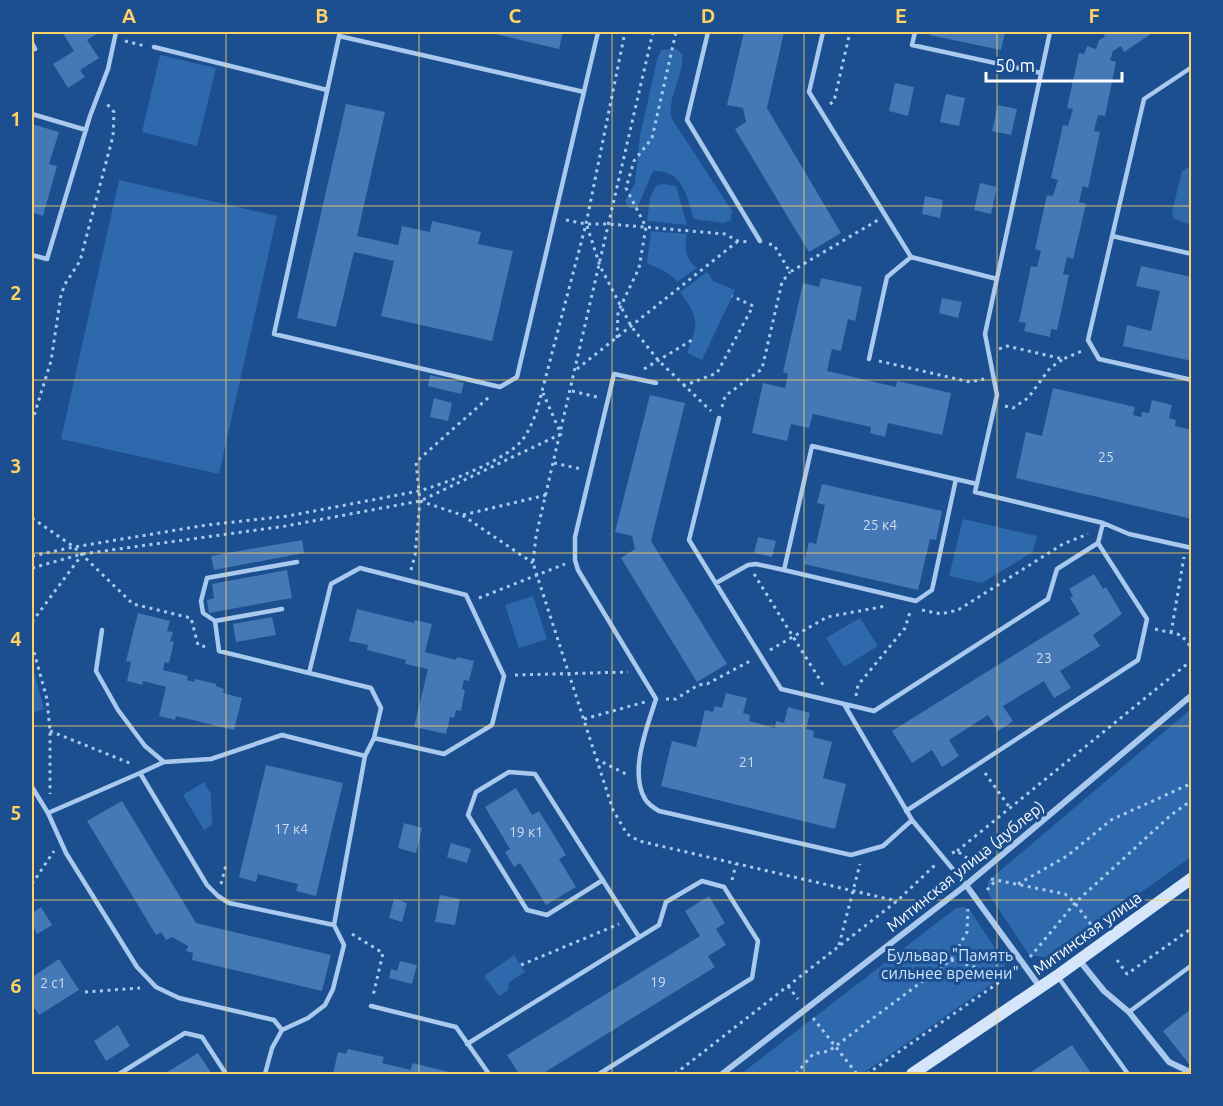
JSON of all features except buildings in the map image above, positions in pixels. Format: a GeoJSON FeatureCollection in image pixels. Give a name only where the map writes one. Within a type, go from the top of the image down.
{"type":"FeatureCollection","features":[{"type":"Feature","properties":{"kind":"main road","name":"Митинская улица"},"geometry":{"type":"LineString","coordinates":[[912,1074],[1057,976],[1191,878]]}},
{"type":"Feature","properties":{"kind":"street","name":"Митинская улица (дублер)"},"geometry":{"type":"LineString","coordinates":[[722,1074],[966,885],[1191,695]]}},
{"type":"Feature","properties":{"kind":"street"},"geometry":{"type":"LineString","coordinates":[[966,885],[1040,987]]}},
{"type":"Feature","properties":{"kind":"street"},"geometry":{"type":"LineString","coordinates":[[1079,960],[1104,991],[1129,1012],[1169,1062],[1191,1073]]}},
{"type":"Feature","properties":{"kind":"lane"},"geometry":{"type":"LineString","coordinates":[[32,255],[47,259],[86,130],[108,69],[116,32]]}},
{"type":"Feature","properties":{"kind":"lane"},"geometry":{"type":"LineString","coordinates":[[584,92],[340,34],[274,334],[500,387],[517,377],[555,217],[598,32]]}},
{"type":"Feature","properties":{"kind":"lane"},"geometry":{"type":"LineString","coordinates":[[708,32],[687,120],[760,241]]}},
{"type":"Feature","properties":{"kind":"lane"},"geometry":{"type":"LineString","coordinates":[[823,32],[809,92],[911,257],[997,279]]}},
{"type":"Feature","properties":{"kind":"lane"},"geometry":{"type":"LineString","coordinates":[[915,32],[912,45],[1041,73]]}},
{"type":"Feature","properties":{"kind":"lane"},"geometry":{"type":"LineString","coordinates":[[1050,32],[985,334],[997,395],[975,492],[1103,523],[1129,534],[1189,547]]}},
{"type":"Feature","properties":{"kind":"lane"},"geometry":{"type":"LineString","coordinates":[[32,43],[35,49]]}},
{"type":"Feature","properties":{"kind":"lane"},"geometry":{"type":"LineString","coordinates":[[154,48],[327,90]]}},
{"type":"Feature","properties":{"kind":"lane"},"geometry":{"type":"LineString","coordinates":[[1191,67],[1144,99],[1088,340],[1099,359],[1191,380]]}},
{"type":"Feature","properties":{"kind":"lane"},"geometry":{"type":"LineString","coordinates":[[32,114],[86,130]]}},
{"type":"Feature","properties":{"kind":"lane"},"geometry":{"type":"LineString","coordinates":[[1112,236],[1191,254]]}},
{"type":"Feature","properties":{"kind":"lane"},"geometry":{"type":"LineString","coordinates":[[869,359],[887,276],[911,257]]}},
{"type":"Feature","properties":{"kind":"lane"},"geometry":{"type":"LineString","coordinates":[[657,383],[614,374],[575,537],[575,560],[578,570],[656,699],[642,744],[638,779],[645,801],[659,811],[851,855],[883,846],[912,820]]}},
{"type":"Feature","properties":{"kind":"lane"},"geometry":{"type":"LineString","coordinates":[[719,418],[689,540],[781,689],[874,711],[1048,599],[1057,569],[1098,543],[1103,523]]}},
{"type":"Feature","properties":{"kind":"lane"},"geometry":{"type":"LineString","coordinates":[[784,570],[812,446],[977,484]]}},
{"type":"Feature","properties":{"kind":"lane"},"geometry":{"type":"LineString","coordinates":[[716,583],[748,565],[756,564],[916,601],[932,590],[956,479]]}},
{"type":"Feature","properties":{"kind":"lane"},"geometry":{"type":"LineString","coordinates":[[906,811],[1138,660],[1147,619],[1098,543]]}},
{"type":"Feature","properties":{"kind":"lane"},"geometry":{"type":"LineString","coordinates":[[282,609],[215,621],[203,613],[201,602],[207,578],[297,562]]}},
{"type":"Feature","properties":{"kind":"lane"},"geometry":{"type":"LineString","coordinates":[[309,673],[332,584],[360,568],[466,595],[504,676],[492,725],[444,754],[374,738]]}},
{"type":"Feature","properties":{"kind":"lane"},"geometry":{"type":"LineString","coordinates":[[215,621],[219,651],[371,688],[381,708],[374,738],[365,756],[334,925],[344,945],[333,989],[325,1005],[308,1018],[282,1030],[272,1048],[265,1074]]}},
{"type":"Feature","properties":{"kind":"lane"},"geometry":{"type":"LineString","coordinates":[[102,630],[96,671],[118,710],[145,746],[164,762]]}},
{"type":"Feature","properties":{"kind":"lane"},"geometry":{"type":"LineString","coordinates":[[844,704],[912,820],[966,885]]}},
{"type":"Feature","properties":{"kind":"lane"},"geometry":{"type":"LineString","coordinates":[[49,812],[164,762],[211,759],[282,735],[365,756]]}},
{"type":"Feature","properties":{"kind":"lane"},"geometry":{"type":"LineString","coordinates":[[603,880],[547,915],[527,910],[468,815],[476,792],[509,772],[535,774],[603,880],[628,919],[639,937]]}},
{"type":"Feature","properties":{"kind":"lane"},"geometry":{"type":"LineString","coordinates":[[140,773],[207,885],[218,896],[229,903],[334,925]]}},
{"type":"Feature","properties":{"kind":"lane"},"geometry":{"type":"LineString","coordinates":[[32,787],[49,812],[66,853],[137,968],[156,987],[179,998],[274,1020],[282,1030]]}},
{"type":"Feature","properties":{"kind":"lane"},"geometry":{"type":"LineString","coordinates":[[467,1044],[659,925],[666,902],[702,881],[724,887],[758,940],[752,978],[598,1074]]}},
{"type":"Feature","properties":{"kind":"lane"},"geometry":{"type":"LineString","coordinates":[[1129,1012],[1191,965]]}},
{"type":"Feature","properties":{"kind":"lane"},"geometry":{"type":"LineString","coordinates":[[1057,976],[1128,1074]]}},
{"type":"Feature","properties":{"kind":"lane"},"geometry":{"type":"LineString","coordinates":[[371,1006],[456,1027],[489,1074]]}},
{"type":"Feature","properties":{"kind":"lane"},"geometry":{"type":"LineString","coordinates":[[119,1074],[185,1033],[202,1037],[226,1074]]}},
{"type":"Feature","properties":{"kind":"path"},"geometry":{"type":"LineString","coordinates":[[32,556],[207,525],[288,516],[418,491],[439,486],[509,453],[523,440],[536,414],[586,224],[625,32]]}},
{"type":"Feature","properties":{"kind":"path"},"geometry":{"type":"LineString","coordinates":[[654,32],[546,495],[533,563],[613,810],[627,834],[639,841],[897,901]]}},
{"type":"Feature","properties":{"kind":"path"},"geometry":{"type":"LineString","coordinates":[[617,338],[616,321],[620,305],[639,268],[646,228],[626,188],[634,161],[652,138],[676,32]]}},
{"type":"Feature","properties":{"kind":"path"},"geometry":{"type":"LineString","coordinates":[[820,110],[834,101],[850,32]]}},
{"type":"Feature","properties":{"kind":"path"},"geometry":{"type":"LineString","coordinates":[[131,43],[141,45]]}},
{"type":"Feature","properties":{"kind":"path"},"geometry":{"type":"LineString","coordinates":[[32,422],[51,361],[61,295],[80,261],[113,136],[114,112],[98,93]]}},
{"type":"Feature","properties":{"kind":"path"},"geometry":{"type":"LineString","coordinates":[[555,217],[586,224],[725,234],[738,242],[760,241],[774,245],[790,272]]}},
{"type":"Feature","properties":{"kind":"path"},"geometry":{"type":"LineString","coordinates":[[586,224],[600,266],[631,326],[658,360],[719,418],[725,396],[762,369],[782,282],[790,272],[885,217]]}},
{"type":"Feature","properties":{"kind":"path"},"geometry":{"type":"LineString","coordinates":[[576,370],[738,242]]}},
{"type":"Feature","properties":{"kind":"path"},"geometry":{"type":"LineString","coordinates":[[683,386],[717,373],[753,306],[732,296]]}},
{"type":"Feature","properties":{"kind":"path"},"geometry":{"type":"LineString","coordinates":[[629,377],[692,340]]}},
{"type":"Feature","properties":{"kind":"path"},"geometry":{"type":"LineString","coordinates":[[988,352],[1007,346],[1063,359]]}},
{"type":"Feature","properties":{"kind":"path"},"geometry":{"type":"LineString","coordinates":[[995,404],[1013,408],[1028,398],[1050,368],[1063,359],[1092,346]]}},
{"type":"Feature","properties":{"kind":"path"},"geometry":{"type":"LineString","coordinates":[[869,359],[970,382]]}},
{"type":"Feature","properties":{"kind":"path"},"geometry":{"type":"LineString","coordinates":[[408,580],[414,555],[420,501],[416,462],[500,387]]}},
{"type":"Feature","properties":{"kind":"path"},"geometry":{"type":"LineString","coordinates":[[542,391],[561,434]]}},
{"type":"Feature","properties":{"kind":"path"},"geometry":{"type":"LineString","coordinates":[[571,391],[608,400]]}},
{"type":"Feature","properties":{"kind":"path"},"geometry":{"type":"LineString","coordinates":[[32,568],[82,554],[286,526],[420,501],[561,434]]}},
{"type":"Feature","properties":{"kind":"path"},"geometry":{"type":"LineString","coordinates":[[554,463],[590,471]]}},
{"type":"Feature","properties":{"kind":"path"},"geometry":{"type":"LineString","coordinates":[[462,515],[546,495]]}},
{"type":"Feature","properties":{"kind":"path"},"geometry":{"type":"LineString","coordinates":[[420,501],[462,515],[533,563]]}},
{"type":"Feature","properties":{"kind":"path"},"geometry":{"type":"LineString","coordinates":[[32,518],[74,547],[133,604],[190,618],[198,645],[219,651]]}},
{"type":"Feature","properties":{"kind":"path"},"geometry":{"type":"LineString","coordinates":[[1171,633],[1189,547]]}},
{"type":"Feature","properties":{"kind":"path"},"geometry":{"type":"LineString","coordinates":[[32,622],[82,554]]}},
{"type":"Feature","properties":{"kind":"path"},"geometry":{"type":"LineString","coordinates":[[469,602],[575,560]]}},
{"type":"Feature","properties":{"kind":"path"},"geometry":{"type":"LineString","coordinates":[[748,565],[833,702]]}},
{"type":"Feature","properties":{"kind":"path"},"geometry":{"type":"LineString","coordinates":[[855,706],[858,685],[905,628],[911,608],[916,601]]}},
{"type":"Feature","properties":{"kind":"path"},"geometry":{"type":"LineString","coordinates":[[1145,627],[1181,635],[1191,648]]}},
{"type":"Feature","properties":{"kind":"path"},"geometry":{"type":"LineString","coordinates":[[32,645],[47,699],[50,731],[49,812]]}},
{"type":"Feature","properties":{"kind":"path"},"geometry":{"type":"LineString","coordinates":[[675,1074],[897,901],[943,857],[957,851],[1191,660]]}},
{"type":"Feature","properties":{"kind":"path"},"geometry":{"type":"LineString","coordinates":[[519,675],[639,672]]}},
{"type":"Feature","properties":{"kind":"path"},"geometry":{"type":"LineString","coordinates":[[676,699],[698,685]]}},
{"type":"Feature","properties":{"kind":"path"},"geometry":{"type":"LineString","coordinates":[[584,719],[656,699]]}},
{"type":"Feature","properties":{"kind":"path"},"geometry":{"type":"LineString","coordinates":[[50,731],[147,770]]}},
{"type":"Feature","properties":{"kind":"path"},"geometry":{"type":"LineString","coordinates":[[596,759],[638,779]]}},
{"type":"Feature","properties":{"kind":"path"},"geometry":{"type":"LineString","coordinates":[[979,764],[1010,808]]}},
{"type":"Feature","properties":{"kind":"path"},"geometry":{"type":"LineString","coordinates":[[1018,884],[1067,856],[1111,820],[1191,783]]}},
{"type":"Feature","properties":{"kind":"path"},"geometry":{"type":"LineString","coordinates":[[1036,952],[1075,903],[1171,815],[1191,800]]}},
{"type":"Feature","properties":{"kind":"path"},"geometry":{"type":"LineString","coordinates":[[32,884],[61,841]]}},
{"type":"Feature","properties":{"kind":"path"},"geometry":{"type":"LineString","coordinates":[[957,851],[971,861]]}},
{"type":"Feature","properties":{"kind":"path"},"geometry":{"type":"LineString","coordinates":[[839,947],[863,852]]}},
{"type":"Feature","properties":{"kind":"path"},"geometry":{"type":"LineString","coordinates":[[724,887],[733,879],[736,864]]}},
{"type":"Feature","properties":{"kind":"path"},"geometry":{"type":"LineString","coordinates":[[218,896],[226,865]]}},
{"type":"Feature","properties":{"kind":"path"},"geometry":{"type":"LineString","coordinates":[[990,879],[1065,894],[1075,903],[1092,926]]}},
{"type":"Feature","properties":{"kind":"path"},"geometry":{"type":"LineString","coordinates":[[987,890],[997,880]]}},
{"type":"Feature","properties":{"kind":"path"},"geometry":{"type":"LineString","coordinates":[[796,1074],[813,1054],[829,1050],[951,960],[968,932],[968,909]]}},
{"type":"Feature","properties":{"kind":"path"},"geometry":{"type":"LineString","coordinates":[[521,965],[628,919]]}},
{"type":"Feature","properties":{"kind":"path"},"geometry":{"type":"LineString","coordinates":[[1117,960],[1127,974],[1191,928]]}},
{"type":"Feature","properties":{"kind":"path"},"geometry":{"type":"LineString","coordinates":[[355,935],[383,953],[371,1006]]}},
{"type":"Feature","properties":{"kind":"path"},"geometry":{"type":"LineString","coordinates":[[867,1074],[1008,977],[951,960]]}},
{"type":"Feature","properties":{"kind":"path"},"geometry":{"type":"LineString","coordinates":[[788,986],[799,1001]]}},
{"type":"Feature","properties":{"kind":"path"},"geometry":{"type":"LineString","coordinates":[[85,992],[138,988]]}},
{"type":"Feature","properties":{"kind":"path"},"geometry":{"type":"LineString","coordinates":[[813,1018],[857,1074]]}},
{"type":"Feature","properties":{"kind":"green space"},"geometry":{"type":"Polygon","coordinates":[[[676,49],[682,54],[682,62],[671,103],[672,119],[732,211],[731,220],[724,223],[694,219],[682,186],[677,179],[663,172],[653,171],[637,208],[629,208],[625,201],[635,183],[640,136],[657,60],[661,50],[676,49]]]}},
{"type":"Feature","properties":{"kind":"green space"},"geometry":{"type":"Polygon","coordinates":[[[160,55],[216,68],[197,146],[142,132],[160,55]]]}},
{"type":"Feature","properties":{"kind":"green space"},"geometry":{"type":"Polygon","coordinates":[[[1191,168],[1191,225],[1174,219],[1172,212],[1182,171],[1191,168]]]}},
{"type":"Feature","properties":{"kind":"green space"},"geometry":{"type":"Polygon","coordinates":[[[119,180],[277,216],[219,474],[61,439],[119,180]]]}},
{"type":"Feature","properties":{"kind":"green space"},"geometry":{"type":"Polygon","coordinates":[[[663,184],[676,186],[687,225],[647,221],[650,198],[656,186],[663,184]]]}},
{"type":"Feature","properties":{"kind":"green space"},"geometry":{"type":"Polygon","coordinates":[[[651,231],[687,234],[686,253],[697,268],[677,282],[668,273],[647,263],[651,231]]]}},
{"type":"Feature","properties":{"kind":"green space"},"geometry":{"type":"Polygon","coordinates":[[[707,272],[713,281],[735,290],[702,360],[687,353],[695,321],[691,309],[680,292],[707,272]]]}},
{"type":"Feature","properties":{"kind":"green space"},"geometry":{"type":"Polygon","coordinates":[[[963,519],[1037,536],[1033,552],[982,583],[949,576],[963,519]]]}},
{"type":"Feature","properties":{"kind":"green space"},"geometry":{"type":"Polygon","coordinates":[[[533,596],[547,639],[519,648],[505,605],[533,596]]]}},
{"type":"Feature","properties":{"kind":"green space"},"geometry":{"type":"Polygon","coordinates":[[[860,618],[878,646],[844,667],[826,638],[860,618]]]}},
{"type":"Feature","properties":{"kind":"green space"},"geometry":{"type":"Polygon","coordinates":[[[32,665],[44,709],[32,713],[32,665]]]}},
{"type":"Feature","properties":{"kind":"green space"},"geometry":{"type":"Polygon","coordinates":[[[1191,709],[1191,857],[1047,958],[1029,955],[988,893],[988,881],[1191,709]]]}},
{"type":"Feature","properties":{"kind":"green space"},"geometry":{"type":"Polygon","coordinates":[[[204,782],[211,794],[212,825],[204,830],[183,795],[204,782]]]}},
{"type":"Feature","properties":{"kind":"green space","name":"Бульвар \"Память сильнее времени\""},"geometry":{"type":"Polygon","coordinates":[[[965,907],[971,912],[1005,963],[1005,972],[999,979],[862,1074],[741,1074],[956,908],[965,907]]]}},
{"type":"Feature","properties":{"kind":"green space"},"geometry":{"type":"Polygon","coordinates":[[[514,955],[525,972],[509,982],[508,990],[499,996],[484,976],[514,955]]]}}]}
